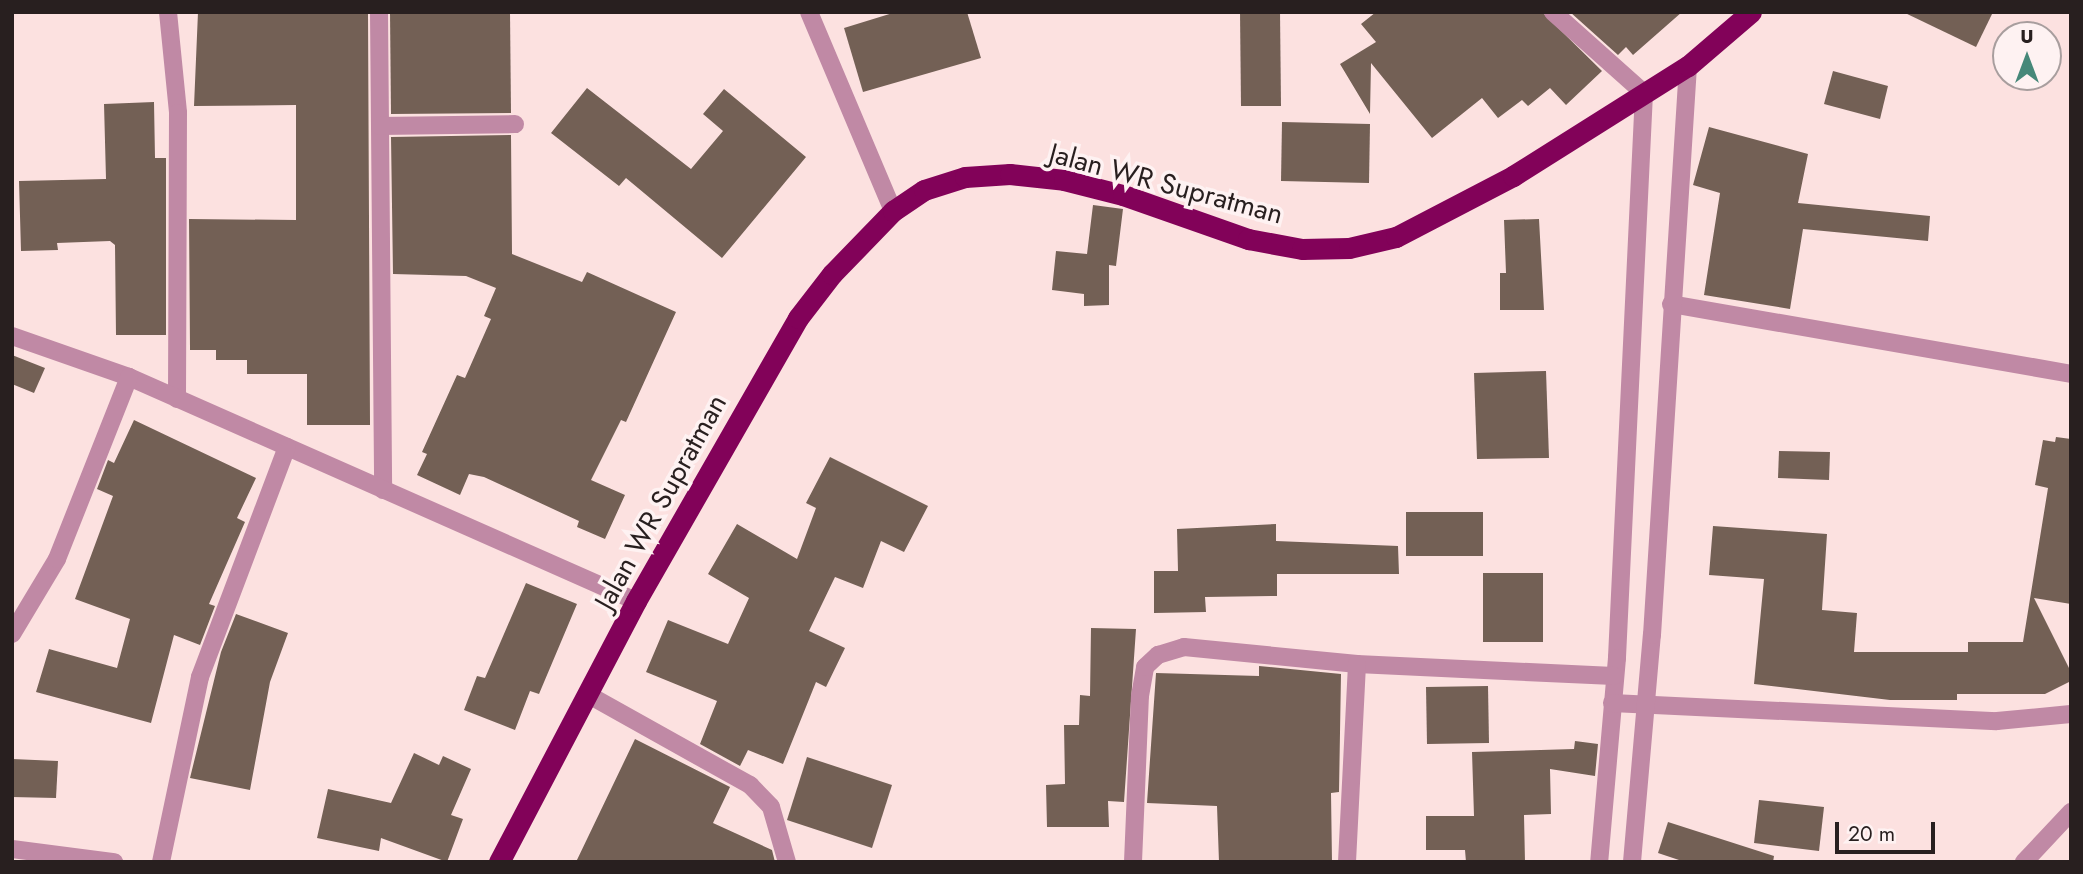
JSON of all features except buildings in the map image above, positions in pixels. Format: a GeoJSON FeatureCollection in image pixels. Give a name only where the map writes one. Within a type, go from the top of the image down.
{"type":"FeatureCollection","features":[{"type":"Feature","properties":{"kind":"highway","name":"Jalan WR Supratman"},"geometry":{"type":"LineString","coordinates":[[499,862],[636,601],[798,318],[832,274],[893,211],[924,190],[965,177],[1010,174],[1064,180],[1123,195],[1248,239],[1302,249],[1349,248],[1396,237],[1452,211],[1688,66],[1751,12]]}},
{"type":"Feature","properties":{"kind":"street"},"geometry":{"type":"LineString","coordinates":[[168,12],[178,113],[177,399]]}},
{"type":"Feature","properties":{"kind":"street"},"geometry":{"type":"LineString","coordinates":[[379,12],[383,490]]}},
{"type":"Feature","properties":{"kind":"street"},"geometry":{"type":"LineString","coordinates":[[809,12],[893,211]]}},
{"type":"Feature","properties":{"kind":"street"},"geometry":{"type":"LineString","coordinates":[[1553,12],[1644,93],[1615,676],[1599,862]]}},
{"type":"Feature","properties":{"kind":"street"},"geometry":{"type":"LineString","coordinates":[[1632,862],[1646,704],[1688,66]]}},
{"type":"Feature","properties":{"kind":"street"},"geometry":{"type":"LineString","coordinates":[[380,126],[516,124]]}},
{"type":"Feature","properties":{"kind":"street"},"geometry":{"type":"LineString","coordinates":[[1671,304],[2071,374]]}},
{"type":"Feature","properties":{"kind":"street"},"geometry":{"type":"LineString","coordinates":[[12,336],[129,377],[636,601]]}},
{"type":"Feature","properties":{"kind":"street"},"geometry":{"type":"LineString","coordinates":[[12,635],[57,559],[129,377]]}},
{"type":"Feature","properties":{"kind":"street"},"geometry":{"type":"LineString","coordinates":[[162,862],[200,677],[287,447]]}},
{"type":"Feature","properties":{"kind":"street"},"geometry":{"type":"LineString","coordinates":[[1133,862],[1140,696],[1145,667],[1158,654],[1184,647],[1357,664],[1615,676]]}},
{"type":"Feature","properties":{"kind":"street"},"geometry":{"type":"LineString","coordinates":[[1347,862],[1357,664]]}},
{"type":"Feature","properties":{"kind":"street"},"geometry":{"type":"LineString","coordinates":[[587,694],[750,785],[771,807],[787,862]]}},
{"type":"Feature","properties":{"kind":"street"},"geometry":{"type":"LineString","coordinates":[[1612,703],[1997,721],[2071,714]]}},
{"type":"Feature","properties":{"kind":"street"},"geometry":{"type":"LineString","coordinates":[[2024,862],[2071,812]]}},
{"type":"Feature","properties":{"kind":"street"},"geometry":{"type":"LineString","coordinates":[[12,849],[114,862]]}}]}
